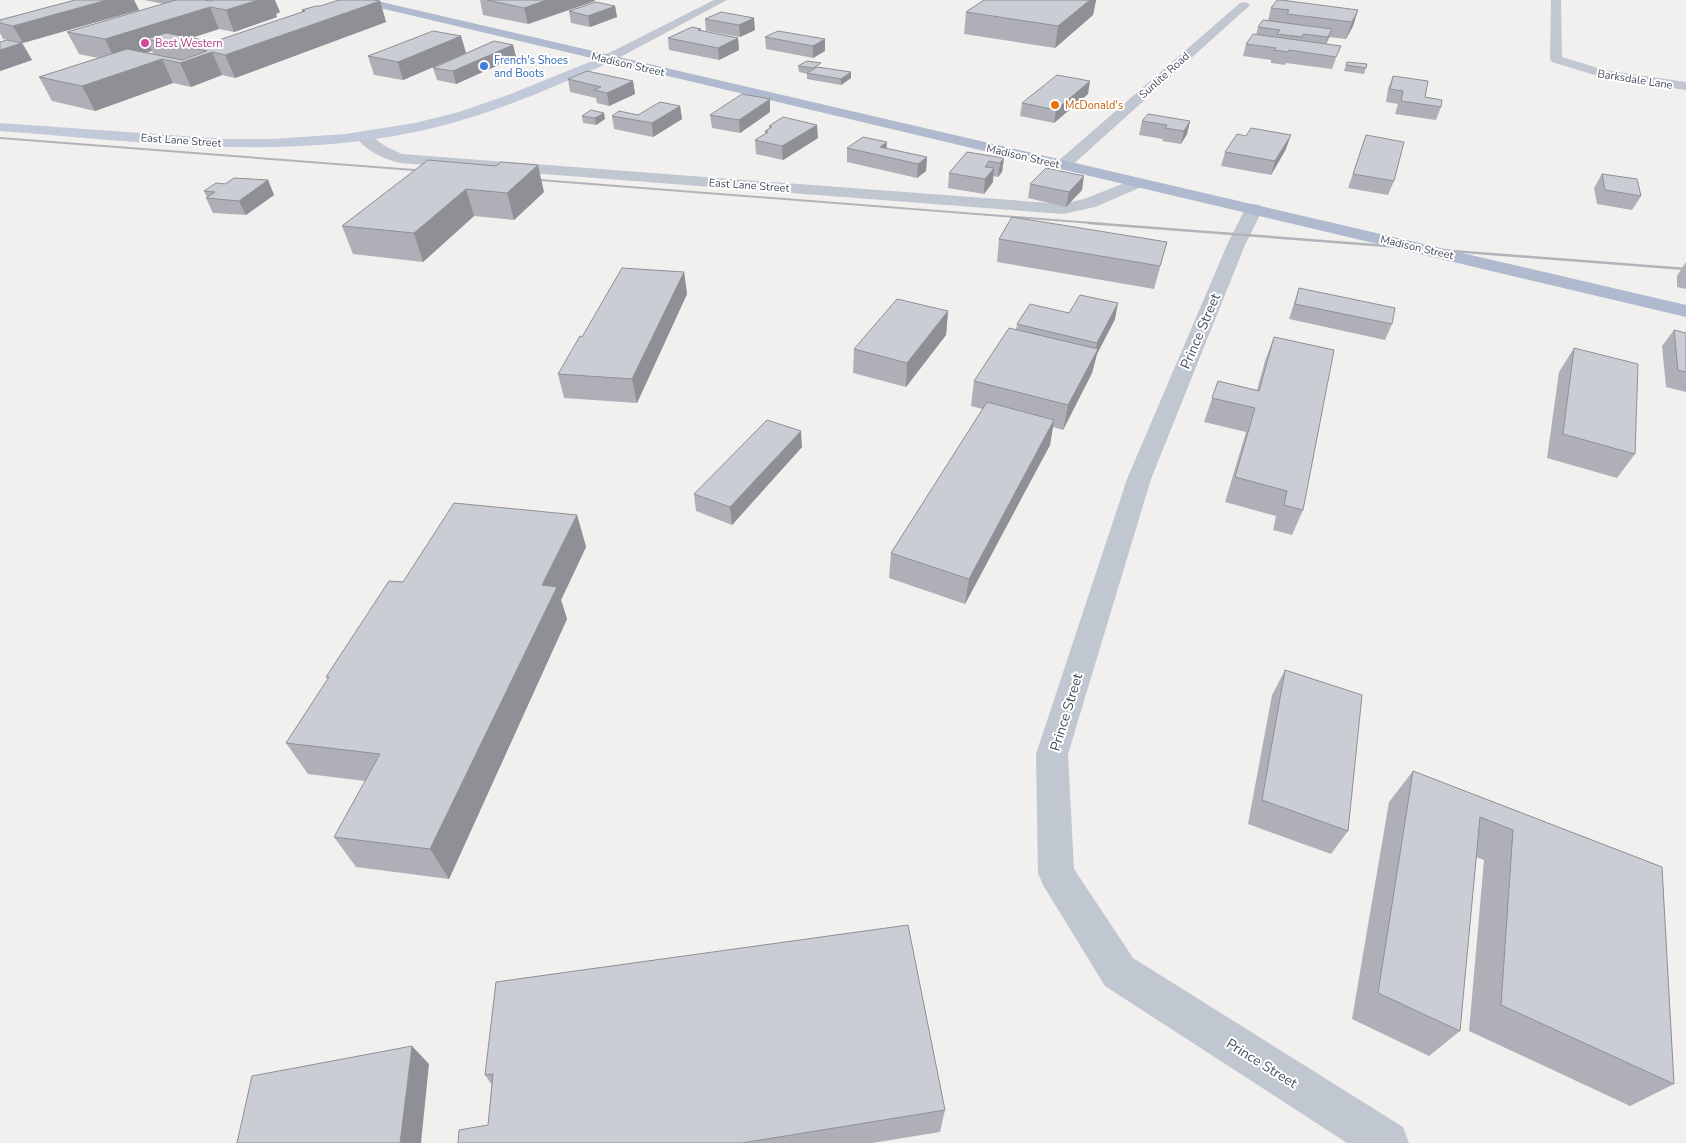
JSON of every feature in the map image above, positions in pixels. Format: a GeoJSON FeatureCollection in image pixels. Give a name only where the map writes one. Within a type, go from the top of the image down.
{"type":"FeatureCollection","features":[{"type":"Feature","properties":{"kind":"main road","name":"Madison Street"},"geometry":{"type":"LineString","coordinates":[[359,0],[1686,311]]}},
{"type":"Feature","properties":{"kind":"street"},"geometry":{"type":"LineString","coordinates":[[607,59],[722,0]]}},
{"type":"Feature","properties":{"kind":"street","name":"Barksdale Lane"},"geometry":{"type":"LineString","coordinates":[[1556,0],[1556,59],[1571,66],[1598,74],[1686,86]]}},
{"type":"Feature","properties":{"kind":"street","name":"Sunlite Road"},"geometry":{"type":"LineString","coordinates":[[1063,165],[1244,5]]}},
{"type":"Feature","properties":{"kind":"street","name":"East Lane Street"},"geometry":{"type":"LineString","coordinates":[[0,127],[226,144],[277,143],[362,136],[416,127],[491,106],[607,59]]}},
{"type":"Feature","properties":{"kind":"street","name":"East Lane Street"},"geometry":{"type":"LineString","coordinates":[[362,136],[370,145],[380,151],[400,158],[1063,209],[1089,203],[1138,183]]}},
{"type":"Feature","properties":{"kind":"street","name":"Prince Street"},"geometry":{"type":"LineString","coordinates":[[1254,209],[1236,245],[1139,479],[1052,754],[1056,873],[1119,972],[1387,1143]]}},
{"type":"Feature","properties":{"kind":"building"},"geometry":{"type":"Polygon","coordinates":[[[75,0],[107,0],[13,26],[0,23],[0,20],[75,0]]]}},
{"type":"Feature","properties":{"kind":"building"},"geometry":{"type":"Polygon","coordinates":[[[176,0],[258,0],[226,10],[210,7],[105,39],[67,32],[176,0]]]}},
{"type":"Feature","properties":{"kind":"building"},"geometry":{"type":"Polygon","coordinates":[[[339,0],[380,1],[225,55],[212,52],[180,63],[162,59],[82,86],[39,77],[127,49],[182,60],[207,51],[146,39],[166,33],[213,42],[305,11],[302,10],[339,0]]]}},
{"type":"Feature","properties":{"kind":"building"},"geometry":{"type":"Polygon","coordinates":[[[487,0],[547,0],[524,8],[487,0]]]}},
{"type":"Feature","properties":{"kind":"building"},"geometry":{"type":"Polygon","coordinates":[[[984,0],[1090,0],[1058,26],[966,12],[984,0]]]}},
{"type":"Feature","properties":{"kind":"building"},"geometry":{"type":"Polygon","coordinates":[[[1277,0],[1358,10],[1352,22],[1287,14],[1289,10],[1271,8],[1277,0]]]}},
{"type":"Feature","properties":{"kind":"building"},"geometry":{"type":"Polygon","coordinates":[[[596,2],[615,6],[588,16],[569,11],[596,2]]]}},
{"type":"Feature","properties":{"kind":"building"},"geometry":{"type":"Polygon","coordinates":[[[721,12],[754,18],[739,25],[705,19],[721,12]]]}},
{"type":"Feature","properties":{"kind":"building"},"geometry":{"type":"Polygon","coordinates":[[[1263,20],[1332,29],[1328,37],[1303,34],[1302,37],[1277,34],[1280,30],[1258,27],[1263,20]]]}},
{"type":"Feature","properties":{"kind":"building"},"geometry":{"type":"Polygon","coordinates":[[[692,27],[701,29],[698,30],[738,38],[718,48],[668,38],[692,27]]]}},
{"type":"Feature","properties":{"kind":"building"},"geometry":{"type":"Polygon","coordinates":[[[433,31],[461,36],[398,62],[368,56],[433,31]]]}},
{"type":"Feature","properties":{"kind":"building"},"geometry":{"type":"Polygon","coordinates":[[[778,31],[825,39],[813,46],[765,37],[778,31]]]}},
{"type":"Feature","properties":{"kind":"building"},"geometry":{"type":"Polygon","coordinates":[[[1253,34],[1341,46],[1336,57],[1289,50],[1288,52],[1274,50],[1276,48],[1246,44],[1253,34]]]}},
{"type":"Feature","properties":{"kind":"building"},"geometry":{"type":"Polygon","coordinates":[[[7,40],[22,43],[0,50],[0,42],[7,40]]]}},
{"type":"Feature","properties":{"kind":"building"},"geometry":{"type":"Polygon","coordinates":[[[494,41],[513,45],[453,71],[433,68],[494,41]]]}},
{"type":"Feature","properties":{"kind":"building"},"geometry":{"type":"Polygon","coordinates":[[[807,61],[821,63],[813,68],[798,66],[807,61]]]}},
{"type":"Feature","properties":{"kind":"building"},"geometry":{"type":"Polygon","coordinates":[[[1347,62],[1367,64],[1366,68],[1346,65],[1347,62]]]}},
{"type":"Feature","properties":{"kind":"building"},"geometry":{"type":"Polygon","coordinates":[[[817,67],[851,72],[841,79],[807,73],[817,67]]]}},
{"type":"Feature","properties":{"kind":"building"},"geometry":{"type":"Polygon","coordinates":[[[587,71],[633,81],[607,93],[594,90],[601,87],[568,79],[587,71]]]}},
{"type":"Feature","properties":{"kind":"building"},"geometry":{"type":"Polygon","coordinates":[[[1057,75],[1090,81],[1056,110],[1022,103],[1057,75]]]}},
{"type":"Feature","properties":{"kind":"building"},"geometry":{"type":"Polygon","coordinates":[[[1393,76],[1428,81],[1425,97],[1442,100],[1441,107],[1401,101],[1403,91],[1390,89],[1393,76]]]}},
{"type":"Feature","properties":{"kind":"building"},"geometry":{"type":"Polygon","coordinates":[[[742,94],[770,99],[739,120],[710,115],[742,94]]]}},
{"type":"Feature","properties":{"kind":"building"},"geometry":{"type":"Polygon","coordinates":[[[660,102],[680,106],[652,123],[612,116],[619,111],[638,115],[660,102]]]}},
{"type":"Feature","properties":{"kind":"building"},"geometry":{"type":"Polygon","coordinates":[[[591,110],[604,113],[595,118],[582,116],[591,110]]]}},
{"type":"Feature","properties":{"kind":"building"},"geometry":{"type":"Polygon","coordinates":[[[1148,114],[1190,121],[1184,131],[1165,128],[1167,125],[1142,121],[1148,114]]]}},
{"type":"Feature","properties":{"kind":"building"},"geometry":{"type":"Polygon","coordinates":[[[783,117],[817,125],[782,146],[755,140],[768,132],[765,131],[772,127],[769,126],[783,117]]]}},
{"type":"Feature","properties":{"kind":"building"},"geometry":{"type":"Polygon","coordinates":[[[1251,128],[1291,135],[1275,161],[1225,152],[1237,134],[1246,136],[1251,128]]]}},
{"type":"Feature","properties":{"kind":"building"},"geometry":{"type":"Polygon","coordinates":[[[1366,135],[1404,142],[1394,181],[1353,174],[1366,135]]]}},
{"type":"Feature","properties":{"kind":"building"},"geometry":{"type":"Polygon","coordinates":[[[863,137],[887,142],[880,147],[927,157],[918,164],[847,148],[863,137]]]}},
{"type":"Feature","properties":{"kind":"building"},"geometry":{"type":"Polygon","coordinates":[[[967,152],[1004,158],[1000,163],[989,161],[985,167],[994,168],[985,179],[949,173],[967,152]]]}},
{"type":"Feature","properties":{"kind":"building"},"geometry":{"type":"Polygon","coordinates":[[[428,160],[496,166],[501,162],[538,165],[507,193],[466,189],[414,233],[342,226],[428,160]]]}},
{"type":"Feature","properties":{"kind":"building"},"geometry":{"type":"Polygon","coordinates":[[[1046,168],[1084,176],[1069,192],[1030,184],[1046,168]]]}},
{"type":"Feature","properties":{"kind":"building"},"geometry":{"type":"Polygon","coordinates":[[[1602,174],[1637,179],[1641,196],[1605,190],[1602,174]]]}},
{"type":"Feature","properties":{"kind":"building"},"geometry":{"type":"Polygon","coordinates":[[[234,178],[268,180],[239,201],[206,198],[215,192],[204,191],[216,183],[225,184],[234,178]]]}},
{"type":"Feature","properties":{"kind":"building"},"geometry":{"type":"Polygon","coordinates":[[[1012,217],[1167,242],[1160,266],[999,239],[1012,217]]]}},
{"type":"Feature","properties":{"kind":"building"},"geometry":{"type":"Polygon","coordinates":[[[622,268],[684,272],[632,379],[558,374],[580,336],[582,337],[622,268]]]}},
{"type":"Feature","properties":{"kind":"building"},"geometry":{"type":"Polygon","coordinates":[[[1299,288],[1395,308],[1392,324],[1295,304],[1299,288]]]}},
{"type":"Feature","properties":{"kind":"building"},"geometry":{"type":"Polygon","coordinates":[[[1080,295],[1118,303],[1097,343],[1017,324],[1030,304],[1069,313],[1080,295]]]}},
{"type":"Feature","properties":{"kind":"building"},"geometry":{"type":"Polygon","coordinates":[[[897,299],[948,311],[907,363],[854,349],[897,299]]]}},
{"type":"Feature","properties":{"kind":"building"},"geometry":{"type":"Polygon","coordinates":[[[1009,328],[1098,349],[1068,405],[974,381],[1009,328]]]}},
{"type":"Feature","properties":{"kind":"building"},"geometry":{"type":"Polygon","coordinates":[[[1674,330],[1686,333],[1686,372],[1678,370],[1674,330]]]}},
{"type":"Feature","properties":{"kind":"building"},"geometry":{"type":"Polygon","coordinates":[[[1274,337],[1334,350],[1303,510],[1284,505],[1287,491],[1235,477],[1255,408],[1212,398],[1218,381],[1259,391],[1274,337]]]}},
{"type":"Feature","properties":{"kind":"building"},"geometry":{"type":"Polygon","coordinates":[[[1574,348],[1638,364],[1635,454],[1563,434],[1574,348]]]}},
{"type":"Feature","properties":{"kind":"building"},"geometry":{"type":"Polygon","coordinates":[[[987,402],[1054,420],[969,579],[891,553],[987,402]]]}},
{"type":"Feature","properties":{"kind":"building"},"geometry":{"type":"Polygon","coordinates":[[[767,420],[801,431],[730,507],[694,494],[767,420]]]}},
{"type":"Feature","properties":{"kind":"building"},"geometry":{"type":"Polygon","coordinates":[[[454,503],[577,515],[542,585],[557,587],[430,849],[334,837],[380,754],[286,743],[329,677],[326,677],[389,581],[403,582],[454,503]]]}},
{"type":"Feature","properties":{"kind":"building"},"geometry":{"type":"Polygon","coordinates":[[[1285,670],[1362,695],[1348,831],[1262,800],[1285,670]]]}},
{"type":"Feature","properties":{"kind":"building"},"geometry":{"type":"Polygon","coordinates":[[[1413,771],[1662,867],[1674,1084],[1501,1005],[1513,830],[1480,817],[1460,1031],[1378,993],[1413,771]]]}},
{"type":"Feature","properties":{"kind":"building"},"geometry":{"type":"Polygon","coordinates":[[[908,925],[945,1110],[742,1143],[458,1143],[459,1130],[488,1125],[493,1074],[485,1075],[496,982],[908,925]]]}},
{"type":"Feature","properties":{"kind":"building"},"geometry":{"type":"Polygon","coordinates":[[[412,1046],[400,1143],[237,1143],[252,1076],[412,1046]]]}},
{"type":"Feature","properties":{"kind":"railway"},"geometry":{"type":"LineString","coordinates":[[0,138],[427,171]]}},
{"type":"Feature","properties":{"kind":"railway"},"geometry":{"type":"LineString","coordinates":[[527,179],[1105,224]]}},
{"type":"Feature","properties":{"kind":"railway"},"geometry":{"type":"LineString","coordinates":[[1089,223],[1686,269]]}},
{"type":"Feature","properties":{"kind":"place","name":"Best Western"},"geometry":{"type":"Point","coordinates":[145,43]}},
{"type":"Feature","properties":{"kind":"place","name":"French's Shoes and Boots"},"geometry":{"type":"Point","coordinates":[484,66]}},
{"type":"Feature","properties":{"kind":"place","name":"McDonald's"},"geometry":{"type":"Point","coordinates":[1055,105]}}]}
